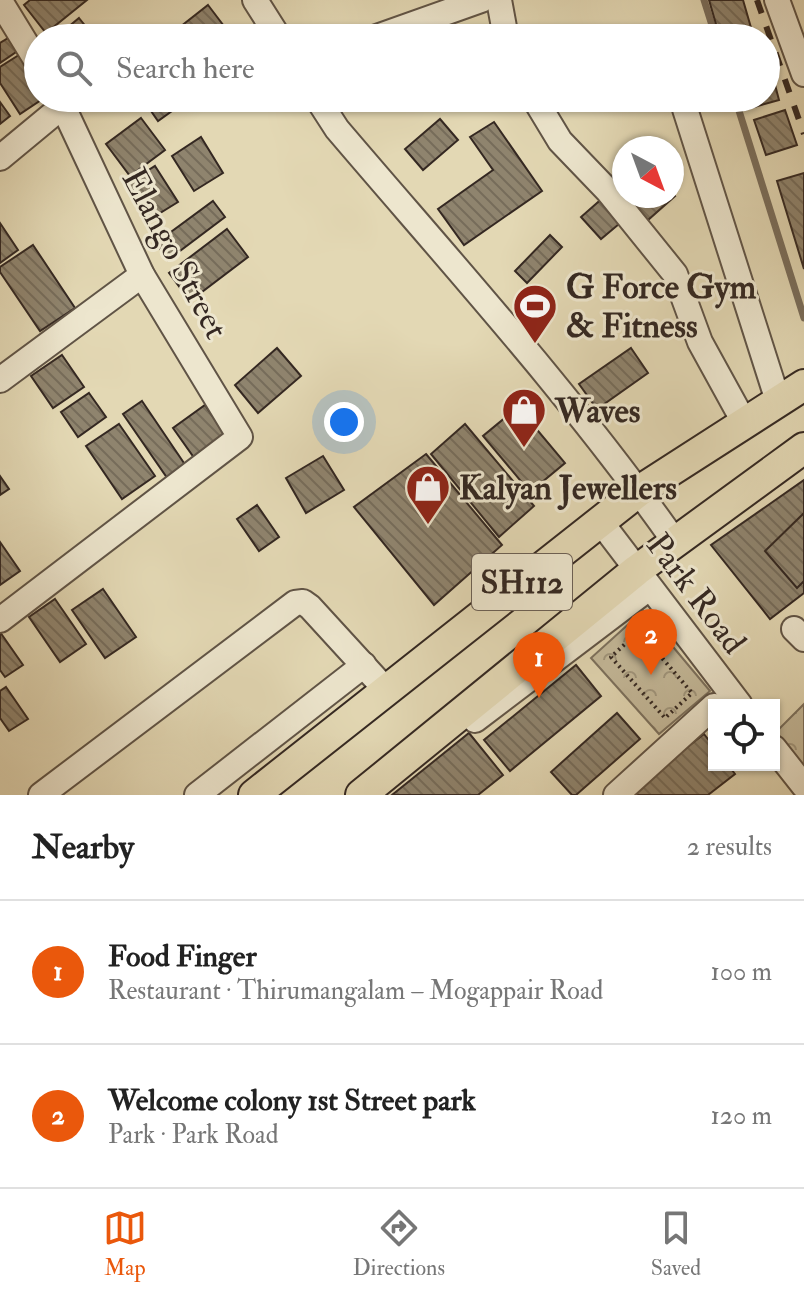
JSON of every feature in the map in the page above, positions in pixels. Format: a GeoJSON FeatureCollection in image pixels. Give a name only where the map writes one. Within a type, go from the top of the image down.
{"type":"FeatureCollection","features":[{"type":"Feature","properties":{"kind":"main road","name":"SH112"},"geometry":{"type":"LineString","coordinates":[[254,795],[639,491],[795,391]]}},
{"type":"Feature","properties":{"kind":"main road","name":"SH112"},"geometry":{"type":"LineString","coordinates":[[361,795],[643,579],[675,542],[804,448]]}},
{"type":"Feature","properties":{"kind":"street"},"geometry":{"type":"LineString","coordinates":[[255,0],[270,24]]}},
{"type":"Feature","properties":{"kind":"street"},"geometry":{"type":"LineString","coordinates":[[413,24],[481,0]]}},
{"type":"Feature","properties":{"kind":"street"},"geometry":{"type":"LineString","coordinates":[[499,0],[503,24]]}},
{"type":"Feature","properties":{"kind":"street"},"geometry":{"type":"LineString","coordinates":[[777,0],[804,74]]}},
{"type":"Feature","properties":{"kind":"street"},"geometry":{"type":"LineString","coordinates":[[0,1],[24,40]]}},
{"type":"Feature","properties":{"kind":"street"},"geometry":{"type":"LineString","coordinates":[[0,158],[50,112]]}},
{"type":"Feature","properties":{"kind":"street","name":"Elango Street"},"geometry":{"type":"LineString","coordinates":[[0,620],[240,437],[142,275],[67,112]]}},
{"type":"Feature","properties":{"kind":"street","name":"Park Road"},"geometry":{"type":"LineString","coordinates":[[326,112],[337,129],[539,367],[639,491],[675,542]]}},
{"type":"Feature","properties":{"kind":"street"},"geometry":{"type":"LineString","coordinates":[[542,112],[560,141],[608,191],[675,274],[700,342],[744,422]]}},
{"type":"Feature","properties":{"kind":"street"},"geometry":{"type":"LineString","coordinates":[[686,112],[795,391]]}},
{"type":"Feature","properties":{"kind":"street"},"geometry":{"type":"LineString","coordinates":[[0,380],[142,275]]}},
{"type":"Feature","properties":{"kind":"street","name":"Park Road"},"geometry":{"type":"LineString","coordinates":[[600,521],[643,579],[723,699]]}},
{"type":"Feature","properties":{"kind":"street"},"geometry":{"type":"LineString","coordinates":[[384,795],[643,579]]}},
{"type":"Feature","properties":{"kind":"street"},"geometry":{"type":"LineString","coordinates":[[53,792],[295,603],[303,602],[310,607],[386,690]]}},
{"type":"Feature","properties":{"kind":"street"},"geometry":{"type":"LineString","coordinates":[[197,795],[364,665]]}},
{"type":"Feature","properties":{"kind":"street"},"geometry":{"type":"LineString","coordinates":[[616,795],[708,717]]}},
{"type":"Feature","properties":{"kind":"street"},"geometry":{"type":"LineString","coordinates":[[780,756],[804,786]]}},
{"type":"Feature","properties":{"kind":"path"},"geometry":{"type":"LineString","coordinates":[[639,631],[692,693],[665,718],[611,657],[639,631]]}},
{"type":"Feature","properties":{"kind":"green space"},"geometry":{"type":"Polygon","coordinates":[[[643,611],[710,691],[659,734],[591,658],[643,611]]]}},
{"type":"Feature","properties":{"kind":"green space"},"geometry":{"type":"Polygon","coordinates":[[[804,704],[804,770],[780,739],[780,728],[804,704]]]}},
{"type":"Feature","properties":{"kind":"building"},"geometry":{"type":"Polygon","coordinates":[[[30,0],[87,0],[57,24],[39,24],[24,5],[30,0]]]}},
{"type":"Feature","properties":{"kind":"building"},"geometry":{"type":"Polygon","coordinates":[[[709,0],[743,0],[750,24],[716,24],[709,0]]]}},
{"type":"Feature","properties":{"kind":"building"},"geometry":{"type":"Polygon","coordinates":[[[208,5],[222,24],[184,24],[208,5]]]}},
{"type":"Feature","properties":{"kind":"building"},"geometry":{"type":"Polygon","coordinates":[[[13,35],[22,48],[0,63],[0,43],[13,35]]]}},
{"type":"Feature","properties":{"kind":"building"},"geometry":{"type":"Polygon","coordinates":[[[22,53],[24,56],[24,111],[20,114],[0,83],[0,67],[22,53]]]}},
{"type":"Feature","properties":{"kind":"building"},"geometry":{"type":"Polygon","coordinates":[[[0,102],[10,116],[0,124],[0,102]]]}},
{"type":"Feature","properties":{"kind":"building"},"geometry":{"type":"Polygon","coordinates":[[[785,110],[797,145],[766,155],[754,120],[785,110]]]}},
{"type":"Feature","properties":{"kind":"building"},"geometry":{"type":"Polygon","coordinates":[[[152,112],[170,112],[158,121],[152,112]]]}},
{"type":"Feature","properties":{"kind":"building"},"geometry":{"type":"Polygon","coordinates":[[[141,118],[165,150],[130,176],[106,144],[141,118]]]}},
{"type":"Feature","properties":{"kind":"building"},"geometry":{"type":"Polygon","coordinates":[[[440,119],[458,140],[423,170],[405,149],[440,119]]]}},
{"type":"Feature","properties":{"kind":"building"},"geometry":{"type":"Polygon","coordinates":[[[494,122],[542,191],[464,245],[438,209],[493,170],[470,137],[494,122]]]}},
{"type":"Feature","properties":{"kind":"building"},"geometry":{"type":"Polygon","coordinates":[[[201,137],[223,173],[194,191],[172,156],[201,137]]]}},
{"type":"Feature","properties":{"kind":"building"},"geometry":{"type":"Polygon","coordinates":[[[155,166],[178,202],[147,221],[125,185],[155,166]]]}},
{"type":"Feature","properties":{"kind":"building"},"geometry":{"type":"Polygon","coordinates":[[[804,173],[804,269],[777,181],[804,173]]]}},
{"type":"Feature","properties":{"kind":"building"},"geometry":{"type":"Polygon","coordinates":[[[605,196],[612,208],[625,219],[601,239],[581,217],[605,196]]]}},
{"type":"Feature","properties":{"kind":"building"},"geometry":{"type":"Polygon","coordinates":[[[213,201],[225,217],[168,260],[156,243],[213,201]]]}},
{"type":"Feature","properties":{"kind":"building"},"geometry":{"type":"Polygon","coordinates":[[[637,208],[662,208],[648,220],[637,208]]]}},
{"type":"Feature","properties":{"kind":"building"},"geometry":{"type":"Polygon","coordinates":[[[0,223],[18,250],[0,263],[0,223]]]}},
{"type":"Feature","properties":{"kind":"building"},"geometry":{"type":"Polygon","coordinates":[[[227,229],[248,257],[190,301],[169,273],[227,229]]]}},
{"type":"Feature","properties":{"kind":"building"},"geometry":{"type":"Polygon","coordinates":[[[550,235],[562,247],[527,283],[515,271],[550,235]]]}},
{"type":"Feature","properties":{"kind":"building"},"geometry":{"type":"Polygon","coordinates":[[[33,245],[75,308],[40,331],[0,272],[0,267],[33,245]]]}},
{"type":"Feature","properties":{"kind":"building"},"geometry":{"type":"Polygon","coordinates":[[[277,348],[301,376],[258,413],[235,385],[277,348]]]}},
{"type":"Feature","properties":{"kind":"building"},"geometry":{"type":"Polygon","coordinates":[[[631,348],[648,373],[597,409],[579,384],[631,348]]]}},
{"type":"Feature","properties":{"kind":"building"},"geometry":{"type":"Polygon","coordinates":[[[62,355],[84,387],[53,408],[31,376],[62,355]]]}},
{"type":"Feature","properties":{"kind":"building"},"geometry":{"type":"Polygon","coordinates":[[[89,393],[106,417],[78,437],[61,412],[89,393]]]}},
{"type":"Feature","properties":{"kind":"building"},"geometry":{"type":"Polygon","coordinates":[[[142,401],[188,469],[170,482],[123,414],[142,401]]]}},
{"type":"Feature","properties":{"kind":"building"},"geometry":{"type":"Polygon","coordinates":[[[205,405],[227,437],[195,459],[173,428],[205,405]]]}},
{"type":"Feature","properties":{"kind":"building","name":"Waves"},"geometry":{"type":"Polygon","coordinates":[[[518,407],[565,463],[530,492],[483,436],[518,407]]]}},
{"type":"Feature","properties":{"kind":"building"},"geometry":{"type":"Polygon","coordinates":[[[119,424],[155,476],[122,499],[86,446],[119,424]]]}},
{"type":"Feature","properties":{"kind":"building"},"geometry":{"type":"Polygon","coordinates":[[[465,424],[534,506],[499,537],[431,454],[465,424]]]}},
{"type":"Feature","properties":{"kind":"building","name":"Kalyan Jewellers"},"geometry":{"type":"Polygon","coordinates":[[[426,454],[502,545],[434,605],[354,507],[426,454]]]}},
{"type":"Feature","properties":{"kind":"building"},"geometry":{"type":"Polygon","coordinates":[[[323,456],[344,490],[306,513],[286,478],[323,456]]]}},
{"type":"Feature","properties":{"kind":"building"},"geometry":{"type":"Polygon","coordinates":[[[0,476],[9,489],[0,495],[0,476]]]}},
{"type":"Feature","properties":{"kind":"building"},"geometry":{"type":"Polygon","coordinates":[[[804,480],[804,593],[770,619],[711,545],[804,480]]]}},
{"type":"Feature","properties":{"kind":"building"},"geometry":{"type":"Polygon","coordinates":[[[257,505],[279,537],[259,551],[237,519],[257,505]]]}},
{"type":"Feature","properties":{"kind":"building"},"geometry":{"type":"Polygon","coordinates":[[[804,513],[804,581],[797,588],[765,551],[804,513]]]}},
{"type":"Feature","properties":{"kind":"building"},"geometry":{"type":"Polygon","coordinates":[[[0,542],[20,571],[0,585],[0,542]]]}},
{"type":"Feature","properties":{"kind":"building"},"geometry":{"type":"Polygon","coordinates":[[[103,589],[136,637],[105,658],[72,610],[103,589]]]}},
{"type":"Feature","properties":{"kind":"building"},"geometry":{"type":"Polygon","coordinates":[[[55,599],[86,644],[60,662],[29,617],[55,599]]]}},
{"type":"Feature","properties":{"kind":"building"},"geometry":{"type":"Polygon","coordinates":[[[0,632],[23,665],[5,677],[0,670],[0,632]]]}},
{"type":"Feature","properties":{"kind":"building"},"geometry":{"type":"Polygon","coordinates":[[[576,665],[601,696],[510,771],[484,740],[576,665]]]}},
{"type":"Feature","properties":{"kind":"building"},"geometry":{"type":"Polygon","coordinates":[[[6,687],[28,719],[9,731],[0,718],[0,691],[6,687]]]}},
{"type":"Feature","properties":{"kind":"building"},"geometry":{"type":"Polygon","coordinates":[[[617,713],[640,739],[576,795],[572,795],[551,772],[617,713]]]}},
{"type":"Feature","properties":{"kind":"building"},"geometry":{"type":"Polygon","coordinates":[[[469,733],[503,775],[478,795],[392,795],[469,733]]]}},
{"type":"Feature","properties":{"kind":"building"},"geometry":{"type":"Polygon","coordinates":[[[704,734],[708,739],[708,771],[733,771],[735,774],[708,795],[626,795],[704,734]]]}},
{"type":"Feature","properties":{"kind":"waterway"},"geometry":{"type":"LineString","coordinates":[[704,0],[712,24]]}},
{"type":"Feature","properties":{"kind":"waterway"},"geometry":{"type":"LineString","coordinates":[[739,112],[804,318]]}},
{"type":"Feature","properties":{"kind":"railway"},"geometry":{"type":"LineString","coordinates":[[757,0],[765,24]]}},
{"type":"Feature","properties":{"kind":"railway"},"geometry":{"type":"LineString","coordinates":[[780,66],[804,134]]}},
{"type":"Feature","properties":{"kind":"place","name":"G Force Gym & Fitness"},"geometry":{"type":"Point","coordinates":[535,345]}},
{"type":"Feature","properties":{"kind":"place","name":"Waves"},"geometry":{"type":"Point","coordinates":[524,449]}},
{"type":"Feature","properties":{"kind":"place","name":"Kalyan Jewellers"},"geometry":{"type":"Point","coordinates":[428,526]}},
{"type":"Feature","properties":{"kind":"place","name":"Welcome colony 1st Street park"},"geometry":{"type":"Point","coordinates":[651,675]}},
{"type":"Feature","properties":{"kind":"place","name":"Food Finger"},"geometry":{"type":"Point","coordinates":[539,698]}}]}
